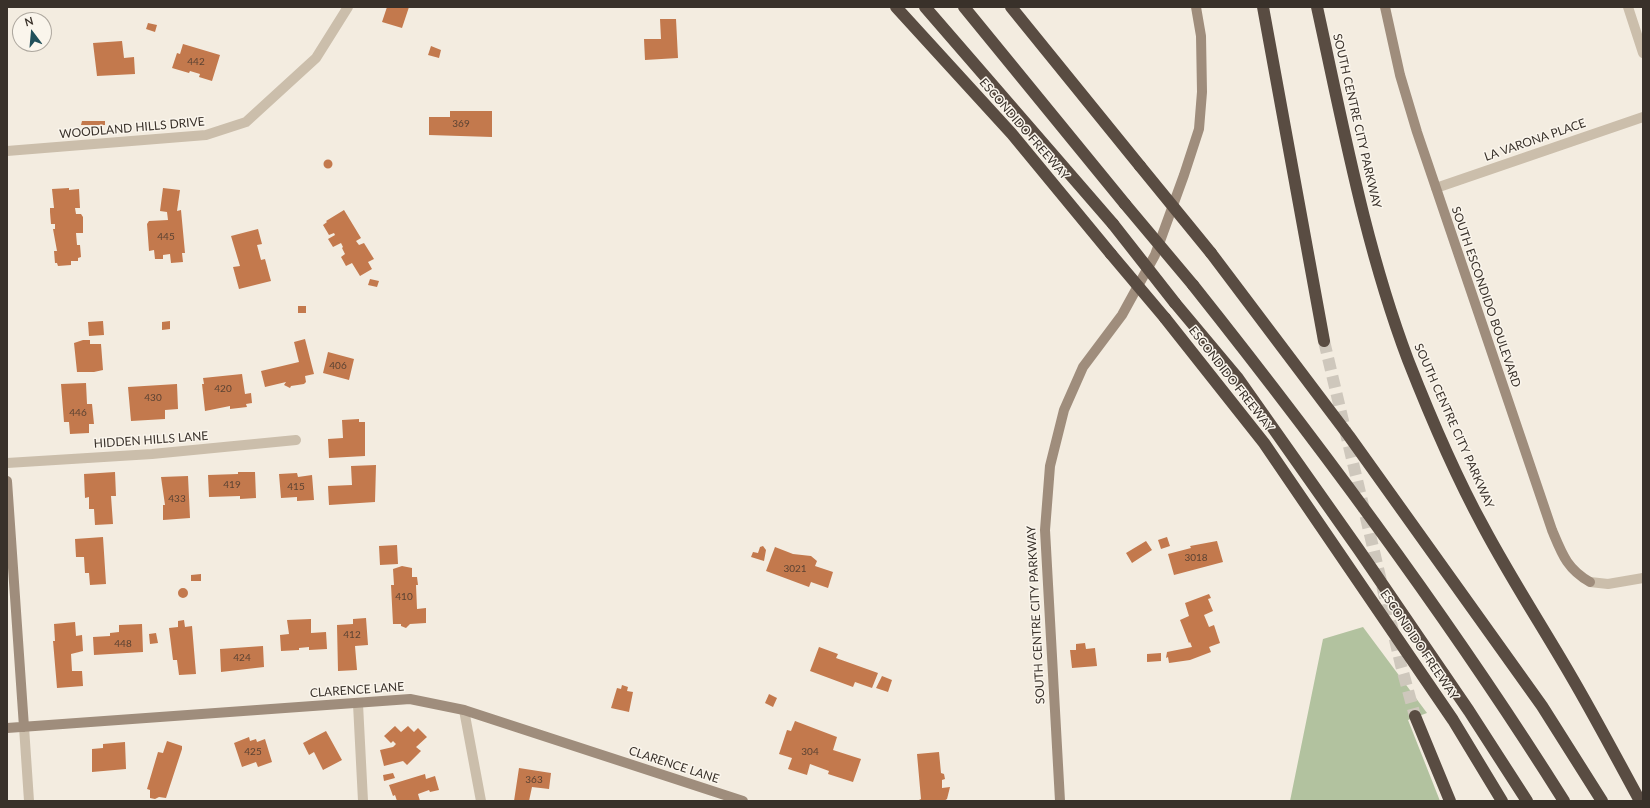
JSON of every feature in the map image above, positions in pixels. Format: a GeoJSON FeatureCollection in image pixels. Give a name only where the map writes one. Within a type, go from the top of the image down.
{"type":"FeatureCollection","features":[{"type":"Feature","properties":{"kind":"highway","name":"ESCONDIDO FREEWAY"},"geometry":{"type":"LineString","coordinates":[[896,7],[1012,134],[1165,318],[1264,443],[1452,720],[1502,801]]}},
{"type":"Feature","properties":{"kind":"highway"},"geometry":{"type":"LineString","coordinates":[[925,7],[1113,224],[1175,303],[1237,377],[1355,543],[1465,705],[1527,801]]}},
{"type":"Feature","properties":{"kind":"highway"},"geometry":{"type":"LineString","coordinates":[[964,7],[1193,285],[1282,397],[1362,504],[1437,609],[1532,750],[1564,801]]}},
{"type":"Feature","properties":{"kind":"highway"},"geometry":{"type":"LineString","coordinates":[[1011,7],[1211,253],[1349,436],[1542,706],[1602,801]]}},
{"type":"Feature","properties":{"kind":"highway"},"geometry":{"type":"LineString","coordinates":[[1264,7],[1324,341]]}},
{"type":"Feature","properties":{"kind":"highway","name":"SOUTH CENTRE CITY PARKWAY"},"geometry":{"type":"LineString","coordinates":[[1317,7],[1352,165],[1376,263],[1408,358],[1430,414],[1485,530],[1510,576],[1572,677],[1640,801]]}},
{"type":"Feature","properties":{"kind":"highway"},"geometry":{"type":"LineString","coordinates":[[1415,716],[1450,801]]}},
{"type":"Feature","properties":{"kind":"street","name":"WOODLAND HILLS DRIVE"},"geometry":{"type":"LineString","coordinates":[[7,152],[206,135],[246,122],[316,58],[348,7]]}},
{"type":"Feature","properties":{"kind":"street","name":"SOUTH CENTRE CITY PARKWAY"},"geometry":{"type":"LineString","coordinates":[[1060,801],[1045,530],[1050,466],[1064,410],[1083,367],[1122,315],[1155,255],[1186,168],[1198,129],[1202,92],[1201,36],[1196,7]]}},
{"type":"Feature","properties":{"kind":"street","name":"SOUTH ESCONDIDO BOULEVARD"},"geometry":{"type":"LineString","coordinates":[[1385,7],[1400,75],[1417,132],[1552,530],[1568,565],[1577,575],[1590,582],[1608,584],[1643,578]]}},
{"type":"Feature","properties":{"kind":"street"},"geometry":{"type":"LineString","coordinates":[[1628,7],[1643,53]]}},
{"type":"Feature","properties":{"kind":"street","name":"LA VARONA PLACE"},"geometry":{"type":"LineString","coordinates":[[1436,188],[1643,117]]}},
{"type":"Feature","properties":{"kind":"street","name":"HIDDEN HILLS LANE"},"geometry":{"type":"LineString","coordinates":[[7,463],[152,454],[296,440]]}},
{"type":"Feature","properties":{"kind":"street"},"geometry":{"type":"LineString","coordinates":[[7,481],[29,801]]}},
{"type":"Feature","properties":{"kind":"street","name":"CLARENCE LANE"},"geometry":{"type":"LineString","coordinates":[[7,728],[358,704],[410,699],[464,710],[743,801]]}},
{"type":"Feature","properties":{"kind":"street"},"geometry":{"type":"LineString","coordinates":[[358,704],[363,801]]}},
{"type":"Feature","properties":{"kind":"street"},"geometry":{"type":"LineString","coordinates":[[464,710],[481,801]]}},
{"type":"Feature","properties":{"kind":"green space"},"geometry":{"type":"Polygon","coordinates":[[[1363,627],[1427,713],[1408,720],[1440,801],[1290,801],[1323,639],[1363,627]]]}},
{"type":"Feature","properties":{"kind":"building"},"geometry":{"type":"Polygon","coordinates":[[[387,7],[409,7],[402,28],[382,22],[387,7]]]}},
{"type":"Feature","properties":{"kind":"building"},"geometry":{"type":"Polygon","coordinates":[[[660,19],[676,19],[678,58],[645,60],[644,39],[661,39],[660,19]]]}},
{"type":"Feature","properties":{"kind":"building"},"geometry":{"type":"Polygon","coordinates":[[[148,23],[157,25],[155,32],[146,29],[148,23]]]}},
{"type":"Feature","properties":{"kind":"building"},"geometry":{"type":"Polygon","coordinates":[[[122,41],[124,58],[134,57],[135,74],[97,76],[93,43],[122,41]]]}},
{"type":"Feature","properties":{"kind":"building"},"geometry":{"type":"Polygon","coordinates":[[[183,44],[220,55],[212,81],[199,77],[200,74],[190,71],[189,73],[172,68],[177,53],[180,54],[183,44]]]}},
{"type":"Feature","properties":{"kind":"building"},"geometry":{"type":"Polygon","coordinates":[[[431,46],[441,50],[439,58],[428,55],[431,46]]]}},
{"type":"Feature","properties":{"kind":"building"},"geometry":{"type":"Polygon","coordinates":[[[450,111],[492,111],[492,137],[429,135],[429,117],[450,117],[450,111]]]}},
{"type":"Feature","properties":{"kind":"building"},"geometry":{"type":"Polygon","coordinates":[[[82,121],[105,121],[105,125],[81,125],[82,121]]]}},
{"type":"Feature","properties":{"kind":"building"},"geometry":{"type":"Polygon","coordinates":[[[328,159],[333,164],[328,169],[323,164],[328,159]]]}},
{"type":"Feature","properties":{"kind":"building"},"geometry":{"type":"Polygon","coordinates":[[[69,188],[69,190],[79,189],[80,208],[75,208],[76,214],[81,214],[83,217],[83,233],[76,233],[77,245],[80,245],[81,257],[78,258],[78,261],[71,261],[71,265],[58,266],[57,263],[55,263],[54,251],[57,251],[53,229],[55,229],[55,224],[51,224],[50,212],[50,208],[54,208],[52,189],[69,188]]]}},
{"type":"Feature","properties":{"kind":"building"},"geometry":{"type":"Polygon","coordinates":[[[163,188],[180,190],[177,211],[181,210],[185,253],[182,253],[183,262],[171,263],[170,254],[163,255],[163,259],[155,259],[154,250],[149,251],[147,224],[149,221],[168,220],[167,212],[160,211],[163,188]]]}},
{"type":"Feature","properties":{"kind":"building"},"geometry":{"type":"Polygon","coordinates":[[[344,210],[361,238],[356,241],[359,245],[364,243],[374,259],[368,262],[372,269],[360,276],[352,263],[346,266],[341,257],[345,254],[341,243],[333,247],[328,239],[335,235],[334,233],[329,235],[323,225],[327,222],[326,221],[344,210]]]}},
{"type":"Feature","properties":{"kind":"building"},"geometry":{"type":"Polygon","coordinates":[[[258,229],[262,244],[257,245],[261,260],[265,259],[271,281],[239,289],[233,267],[240,266],[231,236],[258,229]]]}},
{"type":"Feature","properties":{"kind":"building"},"geometry":{"type":"Polygon","coordinates":[[[370,279],[379,281],[377,287],[368,285],[370,279]]]}},
{"type":"Feature","properties":{"kind":"building"},"geometry":{"type":"Polygon","coordinates":[[[298,306],[306,306],[306,313],[298,313],[298,306]]]}},
{"type":"Feature","properties":{"kind":"building"},"geometry":{"type":"Polygon","coordinates":[[[103,321],[104,335],[89,336],[88,322],[103,321]]]}},
{"type":"Feature","properties":{"kind":"building"},"geometry":{"type":"Polygon","coordinates":[[[170,321],[170,329],[162,330],[162,322],[170,321]]]}},
{"type":"Feature","properties":{"kind":"building"},"geometry":{"type":"Polygon","coordinates":[[[305,339],[314,374],[305,376],[306,382],[304,384],[291,386],[290,388],[284,385],[286,382],[265,387],[261,371],[299,362],[294,342],[305,339]]]}},
{"type":"Feature","properties":{"kind":"building"},"geometry":{"type":"Polygon","coordinates":[[[83,340],[90,340],[90,344],[101,344],[103,370],[94,372],[77,372],[74,343],[83,340]]]}},
{"type":"Feature","properties":{"kind":"building"},"geometry":{"type":"Polygon","coordinates":[[[328,352],[354,359],[349,380],[323,373],[328,352]]]}},
{"type":"Feature","properties":{"kind":"building"},"geometry":{"type":"Polygon","coordinates":[[[242,374],[245,394],[251,393],[252,403],[246,404],[247,407],[230,409],[230,406],[205,411],[202,384],[204,384],[203,378],[242,374]]]}},
{"type":"Feature","properties":{"kind":"building"},"geometry":{"type":"Polygon","coordinates":[[[86,383],[87,404],[92,404],[94,424],[89,424],[89,433],[70,434],[69,422],[64,422],[61,384],[86,383]]]}},
{"type":"Feature","properties":{"kind":"building"},"geometry":{"type":"Polygon","coordinates":[[[177,384],[178,409],[165,410],[165,419],[131,421],[128,387],[177,384]]]}},
{"type":"Feature","properties":{"kind":"building"},"geometry":{"type":"Polygon","coordinates":[[[359,419],[359,422],[365,422],[365,456],[329,458],[328,439],[343,438],[342,420],[359,419]]]}},
{"type":"Feature","properties":{"kind":"building"},"geometry":{"type":"Polygon","coordinates":[[[376,465],[375,502],[329,505],[328,486],[352,485],[351,466],[376,465]]]}},
{"type":"Feature","properties":{"kind":"building"},"geometry":{"type":"Polygon","coordinates":[[[115,472],[116,496],[111,496],[113,524],[95,525],[94,509],[89,509],[89,497],[85,498],[84,474],[115,472]]]}},
{"type":"Feature","properties":{"kind":"building"},"geometry":{"type":"Polygon","coordinates":[[[238,472],[255,472],[256,498],[240,499],[240,496],[209,497],[208,475],[238,474],[238,472]]]}},
{"type":"Feature","properties":{"kind":"building"},"geometry":{"type":"Polygon","coordinates":[[[297,473],[298,477],[312,475],[314,500],[297,501],[297,497],[281,498],[279,474],[297,473]]]}},
{"type":"Feature","properties":{"kind":"building"},"geometry":{"type":"Polygon","coordinates":[[[188,476],[190,518],[163,520],[163,505],[165,505],[161,477],[188,476]]]}},
{"type":"Feature","properties":{"kind":"building"},"geometry":{"type":"Polygon","coordinates":[[[103,537],[106,584],[90,585],[89,573],[85,573],[84,557],[76,557],[75,539],[103,537]]]}},
{"type":"Feature","properties":{"kind":"building"},"geometry":{"type":"Polygon","coordinates":[[[1167,537],[1170,546],[1161,549],[1158,540],[1167,537]]]}},
{"type":"Feature","properties":{"kind":"building"},"geometry":{"type":"Polygon","coordinates":[[[1146,541],[1152,550],[1132,563],[1126,553],[1146,541]]]}},
{"type":"Feature","properties":{"kind":"building"},"geometry":{"type":"Polygon","coordinates":[[[1217,541],[1223,562],[1174,575],[1168,554],[1191,548],[1190,546],[1217,541]]]}},
{"type":"Feature","properties":{"kind":"building"},"geometry":{"type":"Polygon","coordinates":[[[397,545],[398,564],[380,565],[379,546],[397,545]]]}},
{"type":"Feature","properties":{"kind":"building"},"geometry":{"type":"Polygon","coordinates":[[[763,546],[766,550],[764,561],[751,557],[753,552],[758,553],[760,547],[763,546]]]}},
{"type":"Feature","properties":{"kind":"building"},"geometry":{"type":"Polygon","coordinates":[[[775,547],[793,554],[811,556],[817,561],[815,566],[833,572],[828,588],[811,582],[809,587],[766,571],[775,547]]]}},
{"type":"Feature","properties":{"kind":"building"},"geometry":{"type":"Polygon","coordinates":[[[402,566],[412,568],[412,577],[417,577],[417,609],[426,608],[426,623],[410,624],[406,628],[401,626],[401,624],[393,624],[391,585],[394,585],[393,569],[402,566]]]}},
{"type":"Feature","properties":{"kind":"building"},"geometry":{"type":"Polygon","coordinates":[[[201,574],[201,581],[191,581],[191,575],[201,574]]]}},
{"type":"Feature","properties":{"kind":"building"},"geometry":{"type":"Polygon","coordinates":[[[181,588],[185,588],[188,593],[185,598],[181,598],[178,595],[178,591],[181,588]]]}},
{"type":"Feature","properties":{"kind":"building"},"geometry":{"type":"Polygon","coordinates":[[[1209,594],[1211,598],[1208,599],[1213,611],[1204,615],[1209,627],[1214,625],[1220,643],[1209,647],[1211,652],[1190,660],[1169,663],[1168,657],[1166,658],[1167,652],[1192,647],[1180,620],[1189,616],[1185,603],[1209,594]]]}},
{"type":"Feature","properties":{"kind":"building"},"geometry":{"type":"Polygon","coordinates":[[[366,618],[368,645],[355,646],[357,670],[338,671],[337,625],[353,624],[353,619],[366,618]]]}},
{"type":"Feature","properties":{"kind":"building"},"geometry":{"type":"Polygon","coordinates":[[[311,619],[311,633],[326,632],[327,649],[309,650],[309,647],[299,648],[299,650],[281,651],[280,635],[289,634],[287,620],[311,619]]]}},
{"type":"Feature","properties":{"kind":"building"},"geometry":{"type":"Polygon","coordinates":[[[184,620],[185,627],[192,626],[196,674],[179,675],[177,660],[173,660],[169,628],[178,627],[178,621],[184,620]]]}},
{"type":"Feature","properties":{"kind":"building"},"geometry":{"type":"Polygon","coordinates":[[[75,622],[76,636],[82,635],[83,651],[71,654],[72,671],[82,671],[83,686],[57,688],[53,641],[55,641],[54,624],[75,622]]]}},
{"type":"Feature","properties":{"kind":"building"},"geometry":{"type":"Polygon","coordinates":[[[142,624],[143,652],[94,655],[93,637],[110,636],[110,633],[119,632],[119,625],[142,624]]]}},
{"type":"Feature","properties":{"kind":"building"},"geometry":{"type":"Polygon","coordinates":[[[156,633],[158,643],[150,644],[149,634],[156,633]]]}},
{"type":"Feature","properties":{"kind":"building"},"geometry":{"type":"Polygon","coordinates":[[[1085,643],[1086,649],[1095,648],[1097,666],[1072,668],[1070,650],[1076,650],[1076,644],[1085,643]]]}},
{"type":"Feature","properties":{"kind":"building"},"geometry":{"type":"Polygon","coordinates":[[[263,646],[264,667],[221,672],[220,649],[263,646]]]}},
{"type":"Feature","properties":{"kind":"building"},"geometry":{"type":"Polygon","coordinates":[[[819,647],[838,654],[836,658],[878,673],[872,688],[855,682],[853,687],[810,671],[819,647]]]}},
{"type":"Feature","properties":{"kind":"building"},"geometry":{"type":"Polygon","coordinates":[[[1161,653],[1161,661],[1147,662],[1147,654],[1161,653]]]}},
{"type":"Feature","properties":{"kind":"building"},"geometry":{"type":"Polygon","coordinates":[[[882,676],[892,680],[888,692],[876,688],[882,676]]]}},
{"type":"Feature","properties":{"kind":"building"},"geometry":{"type":"Polygon","coordinates":[[[622,685],[628,687],[627,691],[633,692],[629,712],[611,708],[617,688],[621,689],[622,685]]]}},
{"type":"Feature","properties":{"kind":"building"},"geometry":{"type":"Polygon","coordinates":[[[769,694],[777,698],[773,707],[765,703],[769,694]]]}},
{"type":"Feature","properties":{"kind":"building"},"geometry":{"type":"Polygon","coordinates":[[[795,721],[837,737],[833,750],[861,759],[853,782],[828,774],[829,771],[810,764],[807,775],[788,769],[792,758],[779,754],[787,730],[791,731],[795,721]]]}},
{"type":"Feature","properties":{"kind":"building"},"geometry":{"type":"Polygon","coordinates":[[[395,726],[401,732],[408,726],[414,732],[418,728],[427,737],[416,747],[421,751],[407,765],[403,761],[384,766],[380,750],[393,747],[396,744],[393,741],[391,743],[384,736],[395,726]]]}},
{"type":"Feature","properties":{"kind":"building"},"geometry":{"type":"Polygon","coordinates":[[[326,731],[342,760],[323,770],[314,752],[309,755],[303,743],[326,731]]]}},
{"type":"Feature","properties":{"kind":"building"},"geometry":{"type":"Polygon","coordinates":[[[249,737],[250,741],[256,739],[257,742],[265,739],[272,762],[258,767],[256,762],[242,767],[234,743],[249,737]]]}},
{"type":"Feature","properties":{"kind":"building"},"geometry":{"type":"Polygon","coordinates":[[[167,741],[182,746],[182,749],[166,798],[150,798],[150,790],[147,789],[158,752],[163,753],[167,741]]]}},
{"type":"Feature","properties":{"kind":"building"},"geometry":{"type":"Polygon","coordinates":[[[125,742],[126,769],[92,772],[92,749],[103,748],[103,744],[125,742]]]}},
{"type":"Feature","properties":{"kind":"building"},"geometry":{"type":"Polygon","coordinates":[[[939,752],[941,773],[944,774],[945,779],[942,780],[942,788],[950,787],[947,799],[944,801],[917,801],[921,799],[917,754],[939,752]]]}},
{"type":"Feature","properties":{"kind":"building"},"geometry":{"type":"Polygon","coordinates":[[[519,768],[551,773],[549,789],[532,787],[529,801],[514,801],[519,768]]]}},
{"type":"Feature","properties":{"kind":"building"},"geometry":{"type":"Polygon","coordinates":[[[393,773],[395,778],[384,781],[383,775],[393,773]]]}},
{"type":"Feature","properties":{"kind":"building"},"geometry":{"type":"Polygon","coordinates":[[[425,774],[426,779],[435,776],[439,790],[430,792],[429,790],[418,794],[420,801],[397,801],[395,795],[393,796],[389,785],[425,774]]]}},
{"type":"Feature","properties":{"kind":"tunnel"},"geometry":{"type":"LineString","coordinates":[[1324,341],[1401,665],[1415,716]]}}]}
